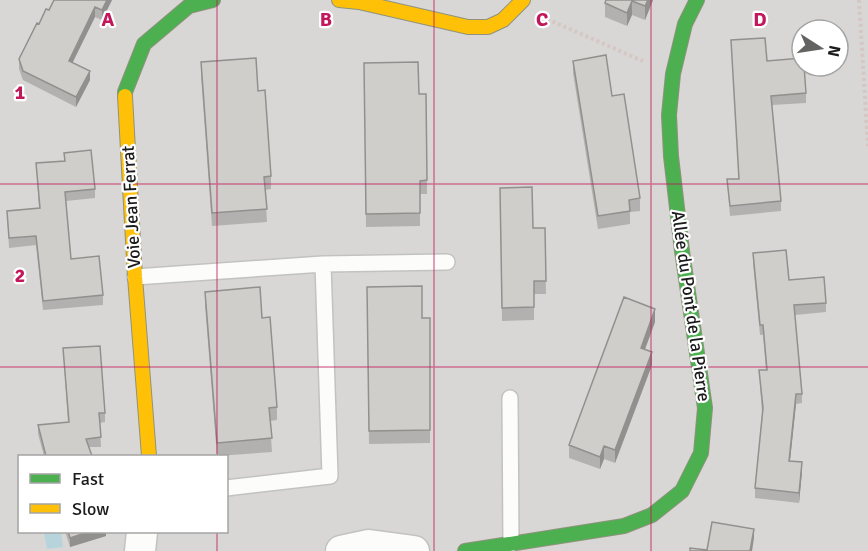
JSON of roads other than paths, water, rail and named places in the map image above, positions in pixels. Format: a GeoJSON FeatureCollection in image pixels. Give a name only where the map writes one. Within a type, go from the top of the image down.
{"type":"FeatureCollection","features":[{"type":"Feature","properties":{"kind":"street","name":"Voie Jean Ferrat"},"geometry":{"type":"LineString","coordinates":[[149,455],[135,277],[125,92],[144,44],[189,6],[213,0]]}},
{"type":"Feature","properties":{"kind":"street"},"geometry":{"type":"LineString","coordinates":[[339,0],[359,2],[468,27],[488,27],[503,20],[520,2]]}},
{"type":"Feature","properties":{"kind":"street","name":"Allée du Pont de la Pierre"},"geometry":{"type":"LineString","coordinates":[[465,551],[624,526],[652,515],[682,491],[701,453],[705,408],[682,252],[671,156],[669,115],[673,74],[685,24],[697,0]]}},
{"type":"Feature","properties":{"kind":"street"},"geometry":{"type":"LineString","coordinates":[[140,551],[142,533]]}},
{"type":"Feature","properties":{"kind":"street"},"geometry":{"type":"LineString","coordinates":[[341,551],[369,545],[414,551]]}},
{"type":"Feature","properties":{"kind":"lane"},"geometry":{"type":"LineString","coordinates":[[135,277],[323,264],[447,262]]}},
{"type":"Feature","properties":{"kind":"lane"},"geometry":{"type":"LineString","coordinates":[[228,488],[330,476],[323,264]]}},
{"type":"Feature","properties":{"kind":"lane"},"geometry":{"type":"LineString","coordinates":[[510,398],[511,544]]}},
{"type":"Feature","properties":{"kind":"water"},"geometry":{"type":"Polygon","coordinates":[[[44,533],[61,533],[63,547],[47,549],[44,533]]]}}]}
